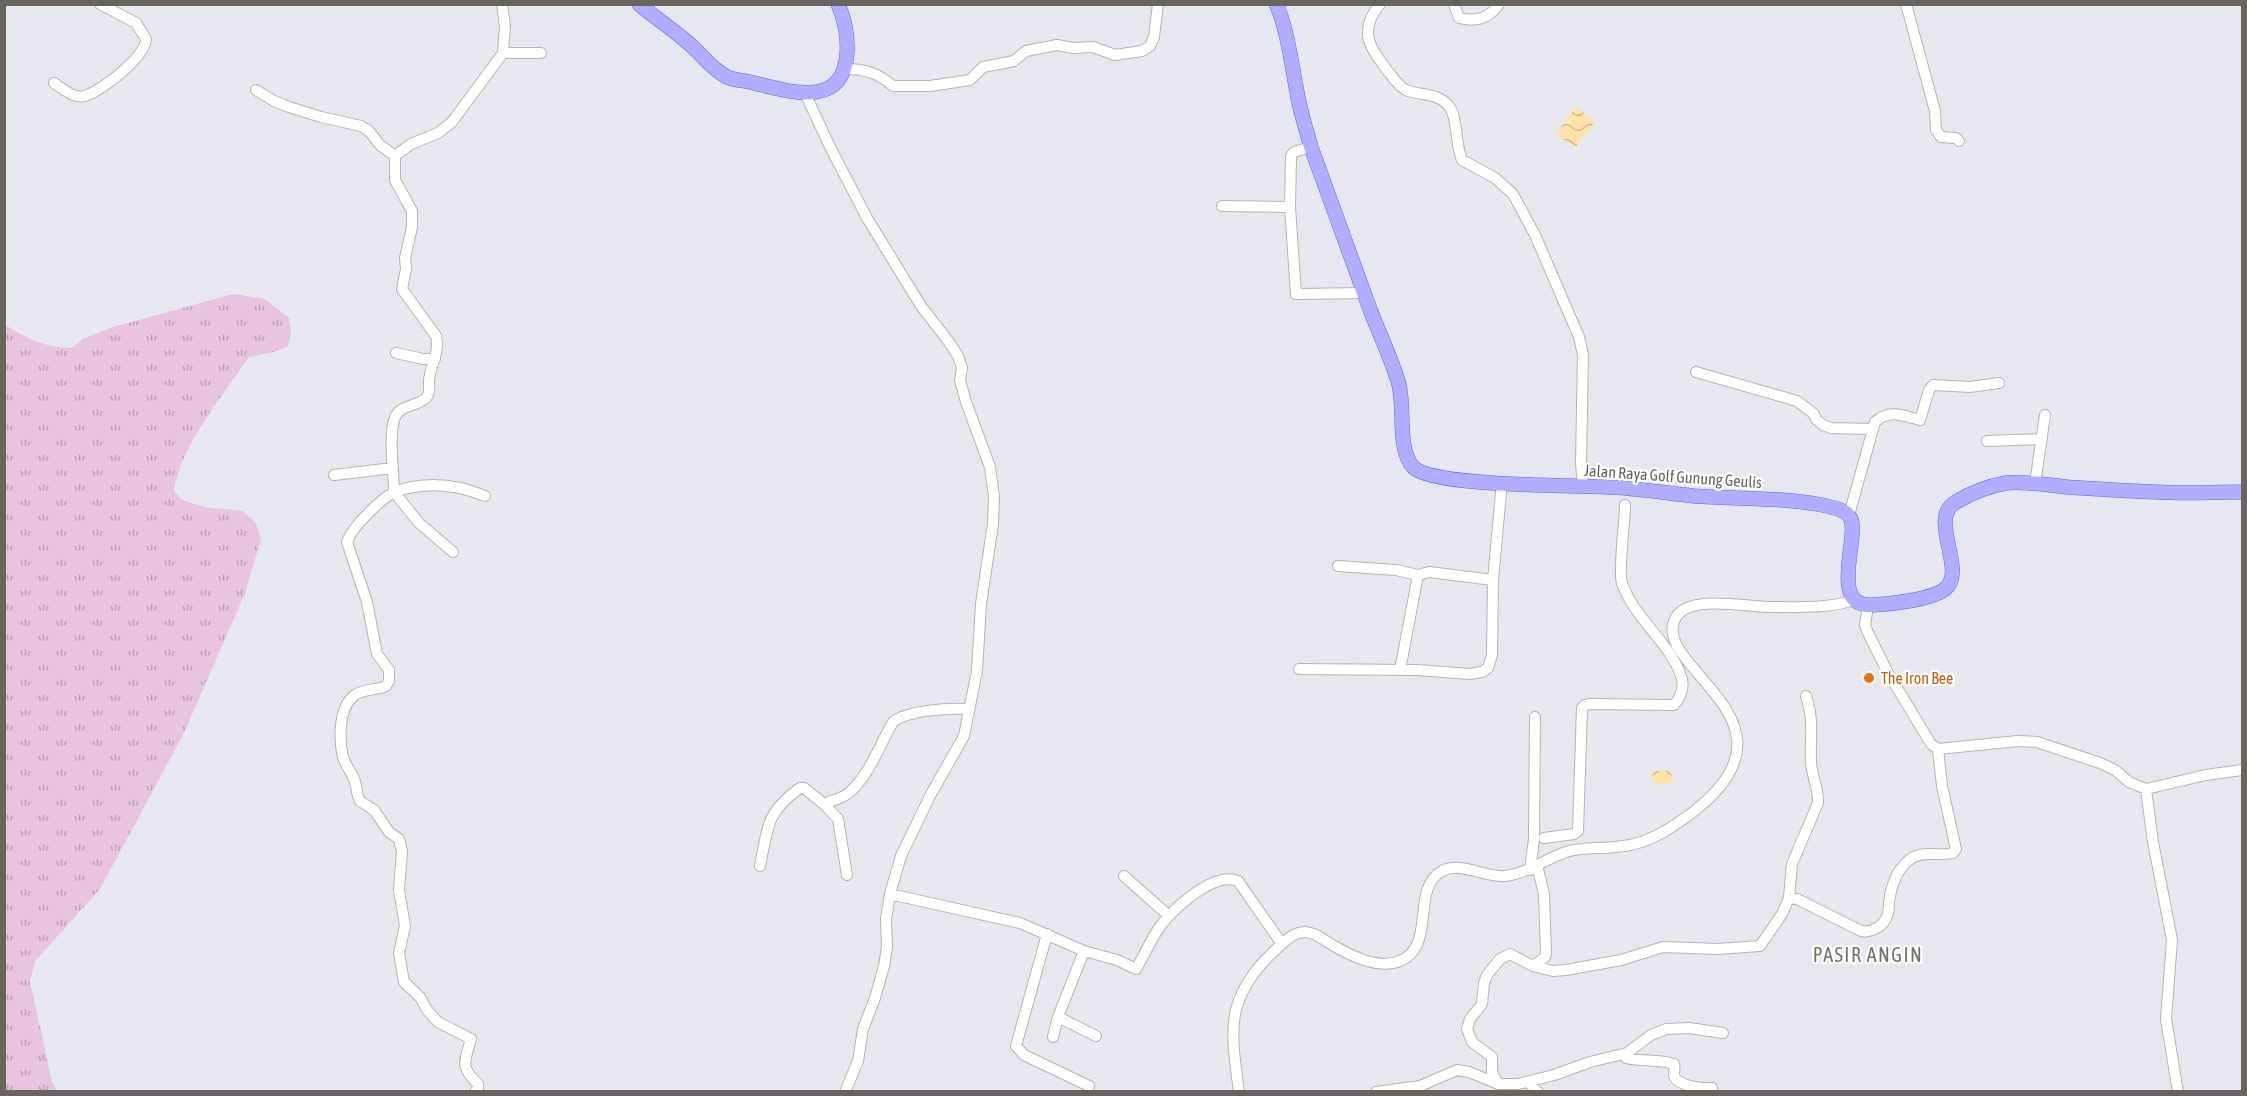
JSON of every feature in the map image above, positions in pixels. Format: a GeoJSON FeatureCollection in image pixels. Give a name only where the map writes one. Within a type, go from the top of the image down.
{"type":"FeatureCollection","features":[{"type":"Feature","properties":{"kind":"main road"},"geometry":{"type":"LineString","coordinates":[[639,4],[728,77],[805,93],[821,92],[832,87],[846,69],[846,28],[838,4]]}},
{"type":"Feature","properties":{"kind":"main road","name":"Jalan Raya Golf Gunung Geulis"},"geometry":{"type":"LineString","coordinates":[[1279,7],[1301,113],[1311,147],[1399,383],[1404,441],[1406,453],[1412,465],[1424,473],[1438,477],[1821,504],[1839,509],[1849,515]]}},
{"type":"Feature","properties":{"kind":"main road"},"geometry":{"type":"LineString","coordinates":[[1849,515],[1852,523],[1848,581],[1862,603],[1923,597],[1947,588],[1952,573],[1947,511],[1951,504],[2002,484],[2036,484],[2158,493],[2242,492]]}},
{"type":"Feature","properties":{"kind":"street"},"geometry":{"type":"LineString","coordinates":[[54,83],[80,98],[114,78],[145,47],[146,39],[135,23],[100,4]]}},
{"type":"Feature","properties":{"kind":"street"},"geometry":{"type":"LineString","coordinates":[[395,156],[411,144],[438,133],[452,123],[503,52],[505,26],[502,4]]}},
{"type":"Feature","properties":{"kind":"street"},"geometry":{"type":"LineString","coordinates":[[846,69],[870,71],[893,86],[930,86],[970,80],[984,67],[1014,61],[1026,51],[1038,48],[1057,45],[1073,48],[1093,47],[1115,55],[1142,51],[1150,46],[1154,37],[1158,4]]}},
{"type":"Feature","properties":{"kind":"street"},"geometry":{"type":"LineString","coordinates":[[1380,4],[1373,12],[1367,26],[1368,40],[1404,90],[1434,95],[1447,104],[1453,115],[1462,160],[1495,178],[1513,194],[1535,235],[1577,332],[1583,355],[1581,463],[1583,486]]}},
{"type":"Feature","properties":{"kind":"street"},"geometry":{"type":"LineString","coordinates":[[1454,4],[1459,18],[1472,21],[1491,14],[1498,4]]}},
{"type":"Feature","properties":{"kind":"street"},"geometry":{"type":"LineString","coordinates":[[1906,4],[1935,111],[1936,130],[1941,137],[1956,138],[1959,141]]}},
{"type":"Feature","properties":{"kind":"street"},"geometry":{"type":"LineString","coordinates":[[503,52],[541,53]]}},
{"type":"Feature","properties":{"kind":"street"},"geometry":{"type":"LineString","coordinates":[[256,90],[289,107],[361,126],[369,131],[380,146],[395,156]]}},
{"type":"Feature","properties":{"kind":"street"},"geometry":{"type":"LineString","coordinates":[[805,93],[867,218],[921,306],[955,350],[962,368],[960,381],[966,402],[990,467],[994,496],[981,604],[977,671],[964,736],[931,794],[904,849],[890,894],[886,920],[887,947],[884,966],[863,1029],[858,1061],[845,1092]]}},
{"type":"Feature","properties":{"kind":"street"},"geometry":{"type":"LineString","coordinates":[[1311,147],[1294,152],[1291,156],[1290,207],[1296,294],[1364,293]]}},
{"type":"Feature","properties":{"kind":"street"},"geometry":{"type":"LineString","coordinates":[[395,156],[395,180],[412,211],[412,228],[405,258],[406,268],[402,289],[436,336],[438,344],[435,359],[430,367],[429,396],[400,410],[395,417],[394,492],[418,522],[453,552]]}},
{"type":"Feature","properties":{"kind":"street"},"geometry":{"type":"LineString","coordinates":[[1222,206],[1290,207]]}},
{"type":"Feature","properties":{"kind":"street"},"geometry":{"type":"LineString","coordinates":[[396,353],[423,359],[435,359]]}},
{"type":"Feature","properties":{"kind":"street"},"geometry":{"type":"LineString","coordinates":[[1696,372],[1797,400],[1823,425],[1831,428],[1872,429]]}},
{"type":"Feature","properties":{"kind":"street"},"geometry":{"type":"LineString","coordinates":[[1849,515],[1872,429],[1875,422],[1883,415],[1891,413],[1920,420],[1929,390],[1933,386],[1970,387],[2000,383]]}},
{"type":"Feature","properties":{"kind":"street"},"geometry":{"type":"LineString","coordinates":[[2036,484],[2045,415]]}},
{"type":"Feature","properties":{"kind":"street"},"geometry":{"type":"LineString","coordinates":[[1987,441],[2042,439]]}},
{"type":"Feature","properties":{"kind":"street"},"geometry":{"type":"LineString","coordinates":[[334,475],[393,468]]}},
{"type":"Feature","properties":{"kind":"street"},"geometry":{"type":"LineString","coordinates":[[1299,669],[1400,670],[1470,674],[1482,672],[1488,668],[1492,656],[1493,580],[1502,482]]}},
{"type":"Feature","properties":{"kind":"street"},"geometry":{"type":"LineString","coordinates":[[475,1092],[478,1084],[467,1074],[464,1061],[471,1039],[438,1022],[427,1010],[420,997],[404,982],[399,953],[405,926],[399,890],[402,851],[399,839],[389,832],[374,810],[360,801],[341,745],[343,713],[349,701],[360,692],[386,686],[389,681],[389,670],[377,654],[367,602],[347,542],[350,533],[381,499],[394,492],[421,486],[446,485],[468,489],[485,496]]}},
{"type":"Feature","properties":{"kind":"street"},"geometry":{"type":"LineString","coordinates":[[1544,838],[1574,834],[1578,831],[1582,708],[1590,704],[1674,705],[1683,688],[1682,677],[1675,663],[1631,602],[1621,580],[1625,505]]}},
{"type":"Feature","properties":{"kind":"street"},"geometry":{"type":"LineString","coordinates":[[1338,566],[1396,570],[1418,575],[1428,572],[1493,580]]}},
{"type":"Feature","properties":{"kind":"street"},"geometry":{"type":"LineString","coordinates":[[1400,670],[1418,575]]}},
{"type":"Feature","properties":{"kind":"street"},"geometry":{"type":"LineString","coordinates":[[1239,1092],[1232,1036],[1236,1009],[1250,981],[1268,957],[1297,934],[1305,932],[1314,934],[1363,960],[1377,963],[1400,961],[1408,956],[1416,946],[1421,932],[1426,893],[1440,872],[1464,868],[1504,876],[1533,867],[1569,851],[1616,847],[1652,839],[1698,808],[1721,786],[1737,755],[1736,727],[1677,645],[1673,634],[1673,624],[1678,614],[1695,604],[1832,607],[1862,603],[1865,625],[1879,656],[1931,744],[1938,749],[2018,741],[2037,742],[2100,763],[2115,770],[2129,782],[2146,789],[2206,775],[2242,770]]}},
{"type":"Feature","properties":{"kind":"street"},"geometry":{"type":"LineString","coordinates":[[1658,640],[1666,634],[1673,634]]}},
{"type":"Feature","properties":{"kind":"street"},"geometry":{"type":"LineString","coordinates":[[1498,1084],[1491,1068],[1492,1057],[1469,1038],[1468,1025],[1482,1004],[1487,975],[1500,959],[1509,954],[1533,966],[1553,971],[1622,960],[1663,947],[1717,949],[1760,946],[1782,914],[1789,898],[1792,864],[1818,803],[1818,792],[1810,760],[1812,722],[1806,696]]}},
{"type":"Feature","properties":{"kind":"street"},"geometry":{"type":"LineString","coordinates":[[824,804],[849,793],[854,788],[867,770],[893,722],[899,717],[923,712],[968,709]]}},
{"type":"Feature","properties":{"kind":"street"},"geometry":{"type":"LineString","coordinates":[[1533,966],[1544,958],[1547,949],[1544,894],[1533,867],[1535,717]]}},
{"type":"Feature","properties":{"kind":"street"},"geometry":{"type":"LineString","coordinates":[[1789,898],[1861,931],[1869,932],[1887,918],[1893,882],[1908,861],[1919,854],[1945,855],[1954,851],[1956,843],[1942,786],[1938,749]]}},
{"type":"Feature","properties":{"kind":"street"},"geometry":{"type":"LineString","coordinates":[[760,866],[769,820],[778,806],[800,788],[804,788],[838,819],[847,875]]}},
{"type":"Feature","properties":{"kind":"street"},"geometry":{"type":"LineString","coordinates":[[2146,789],[2153,842],[2172,940],[2166,1019],[2178,1092]]}},
{"type":"Feature","properties":{"kind":"street"},"geometry":{"type":"LineString","coordinates":[[1124,876],[1169,916]]}},
{"type":"Feature","properties":{"kind":"street"},"geometry":{"type":"LineString","coordinates":[[890,894],[1020,923],[1084,951],[1117,960],[1136,969],[1158,929],[1169,916],[1204,888],[1230,878],[1238,881],[1282,944]]}},
{"type":"Feature","properties":{"kind":"street"},"geometry":{"type":"LineString","coordinates":[[1047,934],[1016,1046],[1024,1055],[1089,1086]]}},
{"type":"Feature","properties":{"kind":"street"},"geometry":{"type":"LineString","coordinates":[[1053,1037],[1058,1017],[1084,951]]}},
{"type":"Feature","properties":{"kind":"street"},"geometry":{"type":"LineString","coordinates":[[1058,1017],[1096,1036]]}},
{"type":"Feature","properties":{"kind":"street"},"geometry":{"type":"LineString","coordinates":[[1376,1092],[1420,1086],[1457,1070],[1469,1072],[1498,1084],[1528,1082],[1624,1054],[1651,1035],[1666,1029],[1689,1028],[1723,1034]]}},
{"type":"Feature","properties":{"kind":"street"},"geometry":{"type":"LineString","coordinates":[[1624,1054],[1626,1058],[1634,1060],[1674,1064],[1674,1076],[1678,1081],[1688,1085],[1713,1088]]}},
{"type":"Feature","properties":{"kind":"street"},"geometry":{"type":"LineString","coordinates":[[1528,1082],[1538,1092]]}},
{"type":"Feature","properties":{"kind":"green space"},"geometry":{"type":"Polygon","coordinates":[[[233,294],[265,299],[289,318],[291,332],[288,346],[274,352],[249,357],[194,438],[178,474],[174,491],[182,500],[204,507],[243,511],[256,523],[261,539],[245,593],[184,733],[100,889],[35,961],[30,981],[52,1082],[57,1091],[5,1091],[5,325],[36,341],[71,348],[85,338],[113,327],[233,294]]]}},
{"type":"Feature","properties":{"kind":"water"},"geometry":{"type":"Polygon","coordinates":[[[1576,107],[1595,122],[1575,148],[1556,134],[1576,107]]]}},
{"type":"Feature","properties":{"kind":"water"},"geometry":{"type":"Polygon","coordinates":[[[1653,771],[1672,771],[1672,784],[1653,784],[1653,771]]]}},
{"type":"Feature","properties":{"kind":"place","name":"The Iron Bee"},"geometry":{"type":"Point","coordinates":[1869,678]}},
{"type":"Feature","properties":{"kind":"district","name":"PASIR ANGIN"},"geometry":{"type":"Point","coordinates":[1868,955]}}]}
